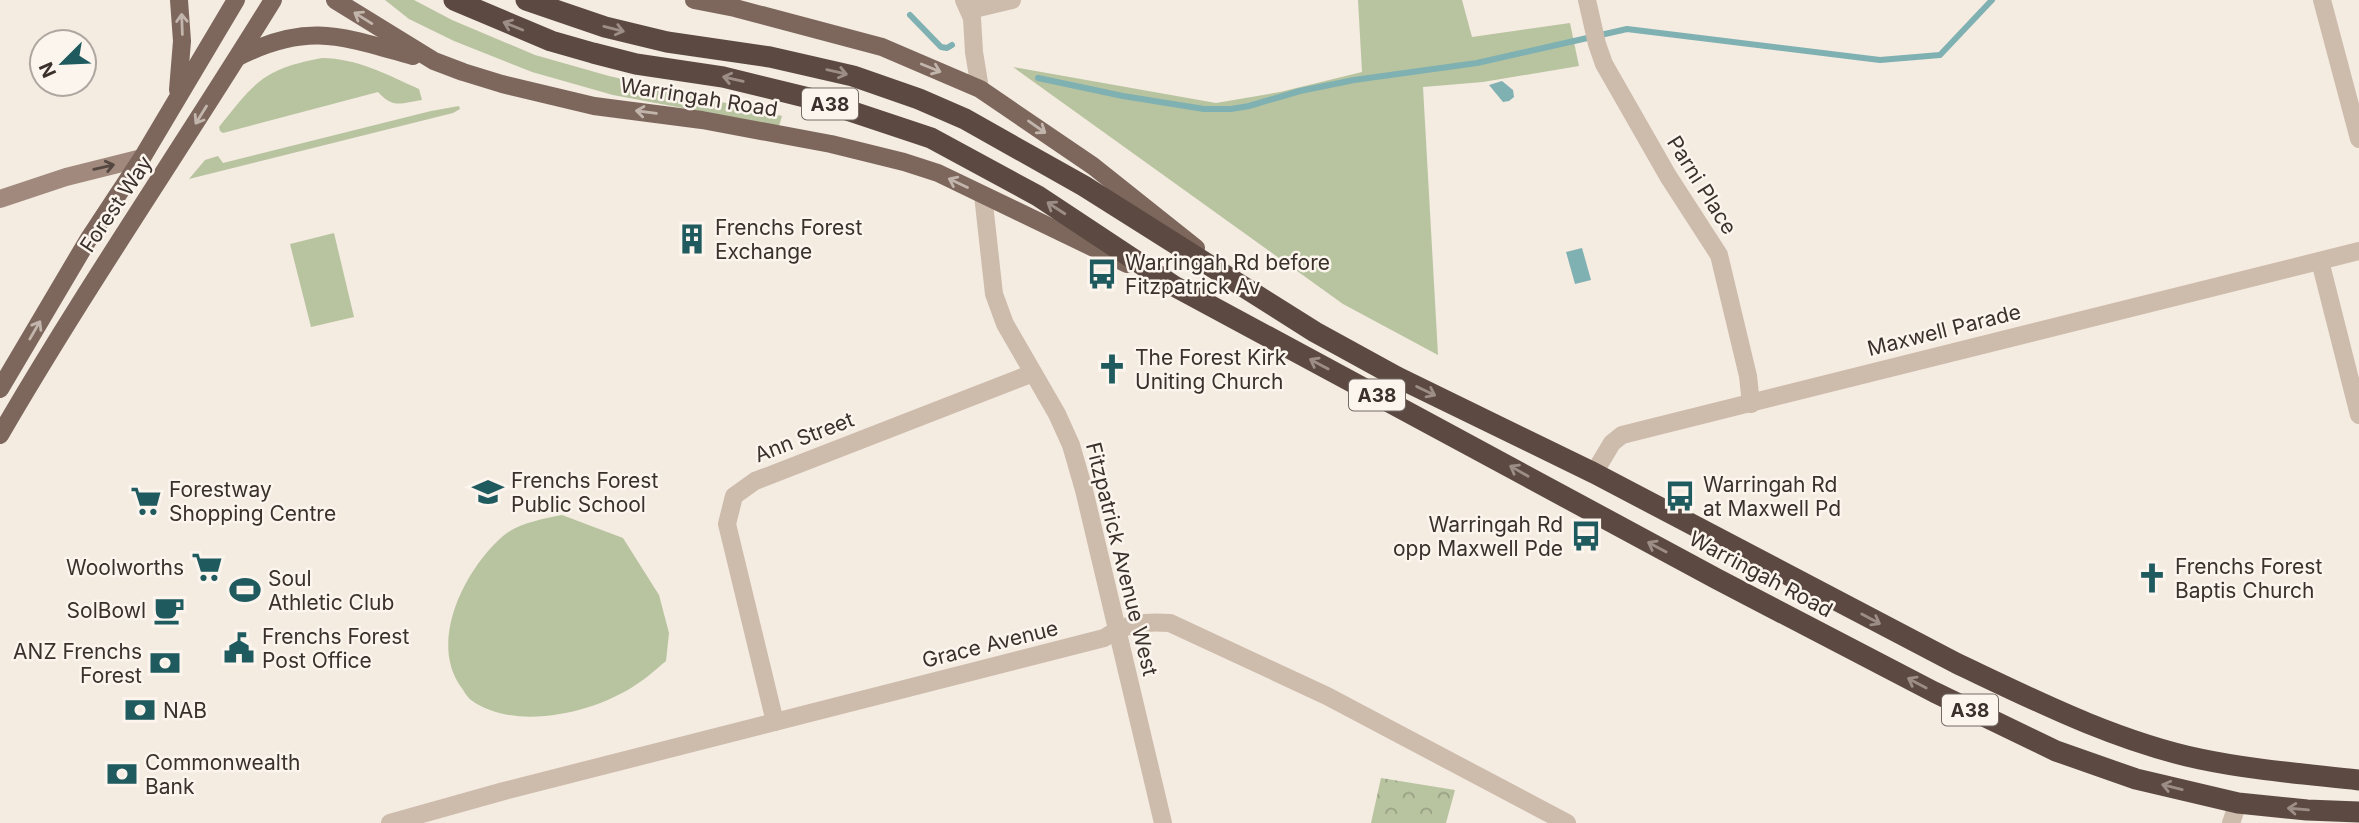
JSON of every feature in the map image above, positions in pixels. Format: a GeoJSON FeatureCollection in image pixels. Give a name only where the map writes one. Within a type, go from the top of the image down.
{"type":"FeatureCollection","features":[{"type":"Feature","properties":{"kind":"highway","name":"Warringah Road"},"geometry":{"type":"LineString","coordinates":[[454,0],[506,23],[572,47],[636,64],[723,77],[817,100],[931,138],[1038,196],[1174,286],[1518,470],[1578,506],[1934,692],[2056,751],[2234,813],[2307,810],[2359,812]]}},
{"type":"Feature","properties":{"kind":"highway","name":"Warringah Road"},"geometry":{"type":"LineString","coordinates":[[526,0],[605,27],[667,42],[782,60],[853,76],[919,99],[965,119],[1084,186],[1315,332],[1396,377],[1594,473],[2004,686],[2079,719],[2146,744],[2199,759],[2256,769],[2359,780]]}},
{"type":"Feature","properties":{"kind":"highway","name":"Maxwell Parade"},"geometry":{"type":"LineString","coordinates":[[1578,506],[1594,473]]}},
{"type":"Feature","properties":{"kind":"highway"},"geometry":{"type":"LineString","coordinates":[[2234,813],[2256,769]]}},
{"type":"Feature","properties":{"kind":"main road"},"geometry":{"type":"LineString","coordinates":[[177,97],[182,55],[179,0]]}},
{"type":"Feature","properties":{"kind":"main road","name":"Forest Way"},"geometry":{"type":"LineString","coordinates":[[0,389],[236,0]]}},
{"type":"Feature","properties":{"kind":"main road","name":"Forest Way"},"geometry":{"type":"LineString","coordinates":[[0,435],[106,259],[173,161],[274,0]]}},
{"type":"Feature","properties":{"kind":"main road","name":"Warringah Road"},"geometry":{"type":"LineString","coordinates":[[335,0],[434,61],[502,84],[594,106],[702,120],[831,144],[927,169],[1174,286]]}},
{"type":"Feature","properties":{"kind":"main road","name":"Warringah Road"},"geometry":{"type":"LineString","coordinates":[[694,0],[735,8],[882,47],[980,89],[1093,166],[1239,284]]}},
{"type":"Feature","properties":{"kind":"main road"},"geometry":{"type":"LineString","coordinates":[[238,57],[276,40],[304,35],[353,39],[434,61]]}},
{"type":"Feature","properties":{"kind":"street"},"geometry":{"type":"LineString","coordinates":[[980,89],[968,9],[1012,0]]}},
{"type":"Feature","properties":{"kind":"street","name":"Parni Place"},"geometry":{"type":"LineString","coordinates":[[1587,0],[1604,64],[1668,176],[1719,255],[1748,376],[1751,404]]}},
{"type":"Feature","properties":{"kind":"street"},"geometry":{"type":"LineString","coordinates":[[2322,0],[2359,139]]}},
{"type":"Feature","properties":{"kind":"street"},"geometry":{"type":"LineString","coordinates":[[0,200],[89,171],[142,158]]}},
{"type":"Feature","properties":{"kind":"street","name":"Fitzpatrick Avenue West"},"geometry":{"type":"LineString","coordinates":[[983,195],[994,294],[1004,324],[1057,414],[1071,445],[1163,823]]}},
{"type":"Feature","properties":{"kind":"street","name":"Maxwell Parade"},"geometry":{"type":"LineString","coordinates":[[1594,473],[1612,443],[1622,435],[2359,251]]}},
{"type":"Feature","properties":{"kind":"street"},"geometry":{"type":"LineString","coordinates":[[2320,261],[2359,415]]}},
{"type":"Feature","properties":{"kind":"street","name":"Ann Street"},"geometry":{"type":"LineString","coordinates":[[775,722],[727,524],[734,496],[755,481],[1032,373]]}},
{"type":"Feature","properties":{"kind":"street","name":"Grace Avenue"},"geometry":{"type":"LineString","coordinates":[[390,823],[504,791],[1078,645],[1146,621],[1170,623],[1327,696],[1567,823]]}},
{"type":"Feature","properties":{"kind":"green space"},"geometry":{"type":"Polygon","coordinates":[[[385,0],[414,0],[452,20],[535,55],[609,76],[782,116],[779,126],[613,95],[532,72],[454,41],[409,19],[385,0]]]}},
{"type":"Feature","properties":{"kind":"green space"},"geometry":{"type":"Polygon","coordinates":[[[1358,0],[1462,0],[1472,37],[1570,23],[1579,66],[1483,82],[1423,87],[1438,355],[1343,304],[1013,67],[1216,103],[1280,92],[1362,72],[1358,0]]]}},
{"type":"Feature","properties":{"kind":"green space"},"geometry":{"type":"Polygon","coordinates":[[[322,58],[347,61],[384,73],[419,89],[422,100],[393,103],[378,92],[223,133],[220,131],[219,127],[231,112],[262,80],[286,67],[322,58]]]}},
{"type":"Feature","properties":{"kind":"green space"},"geometry":{"type":"Polygon","coordinates":[[[459,106],[460,109],[453,113],[189,179],[205,160],[218,156],[223,163],[459,106]]]}},
{"type":"Feature","properties":{"kind":"green space"},"geometry":{"type":"Polygon","coordinates":[[[334,233],[354,317],[311,327],[290,244],[334,233]]]}},
{"type":"Feature","properties":{"kind":"green space"},"geometry":{"type":"Polygon","coordinates":[[[562,515],[623,538],[659,595],[669,633],[666,661],[641,682],[620,694],[578,710],[532,717],[489,710],[468,697],[452,669],[448,649],[455,607],[476,567],[503,536],[523,525],[562,515]]]}},
{"type":"Feature","properties":{"kind":"green space"},"geometry":{"type":"Polygon","coordinates":[[[1381,778],[1455,790],[1446,823],[1371,823],[1381,778]]]}},
{"type":"Feature","properties":{"kind":"water"},"geometry":{"type":"Polygon","coordinates":[[[1502,81],[1513,90],[1514,97],[1509,101],[1503,102],[1489,85],[1502,81]]]}},
{"type":"Feature","properties":{"kind":"water"},"geometry":{"type":"Polygon","coordinates":[[[1582,248],[1591,280],[1575,284],[1566,252],[1582,248]]]}},
{"type":"Feature","properties":{"kind":"waterway"},"geometry":{"type":"LineString","coordinates":[[1038,78],[1123,96],[1204,109],[1231,109],[1354,80],[1477,63],[1627,29],[1880,60],[1940,55],[1992,0]]}},
{"type":"Feature","properties":{"kind":"waterway"},"geometry":{"type":"LineString","coordinates":[[910,15],[941,47],[952,45]]}},
{"type":"Feature","properties":{"kind":"place","name":"Frenchs Forest Exchange"},"geometry":{"type":"Point","coordinates":[692,239]}},
{"type":"Feature","properties":{"kind":"place","name":"Warringah Rd before Fitzpatrick Av"},"geometry":{"type":"Point","coordinates":[1102,274]}},
{"type":"Feature","properties":{"kind":"place","name":"The Forest Kirk Uniting Church"},"geometry":{"type":"Point","coordinates":[1112,369]}},
{"type":"Feature","properties":{"kind":"place","name":"Frenchs Forest Public School"},"geometry":{"type":"Point","coordinates":[488,492]}},
{"type":"Feature","properties":{"kind":"place","name":"Warringah Rd at Maxwell Pd"},"geometry":{"type":"Point","coordinates":[1680,496]}},
{"type":"Feature","properties":{"kind":"place","name":"Forestway Shopping Centre"},"geometry":{"type":"Point","coordinates":[146,501]}},
{"type":"Feature","properties":{"kind":"place","name":"Warringah Rd opp Maxwell Pde"},"geometry":{"type":"Point","coordinates":[1586,536]}},
{"type":"Feature","properties":{"kind":"place","name":"Woolworths"},"geometry":{"type":"Point","coordinates":[207,567]}},
{"type":"Feature","properties":{"kind":"place","name":"Frenchs Forest Baptis Church"},"geometry":{"type":"Point","coordinates":[2152,578]}},
{"type":"Feature","properties":{"kind":"place","name":"Soul Athletic Club"},"geometry":{"type":"Point","coordinates":[245,590]}},
{"type":"Feature","properties":{"kind":"place","name":"SolBowl"},"geometry":{"type":"Point","coordinates":[169,610]}},
{"type":"Feature","properties":{"kind":"place","name":"Frenchs Forest Post Office"},"geometry":{"type":"Point","coordinates":[239,648]}},
{"type":"Feature","properties":{"kind":"place","name":"ANZ Frenchs Forest"},"geometry":{"type":"Point","coordinates":[165,663]}},
{"type":"Feature","properties":{"kind":"place","name":"NAB"},"geometry":{"type":"Point","coordinates":[140,710]}},
{"type":"Feature","properties":{"kind":"place","name":"Commonwealth Bank"},"geometry":{"type":"Point","coordinates":[122,774]}}]}
